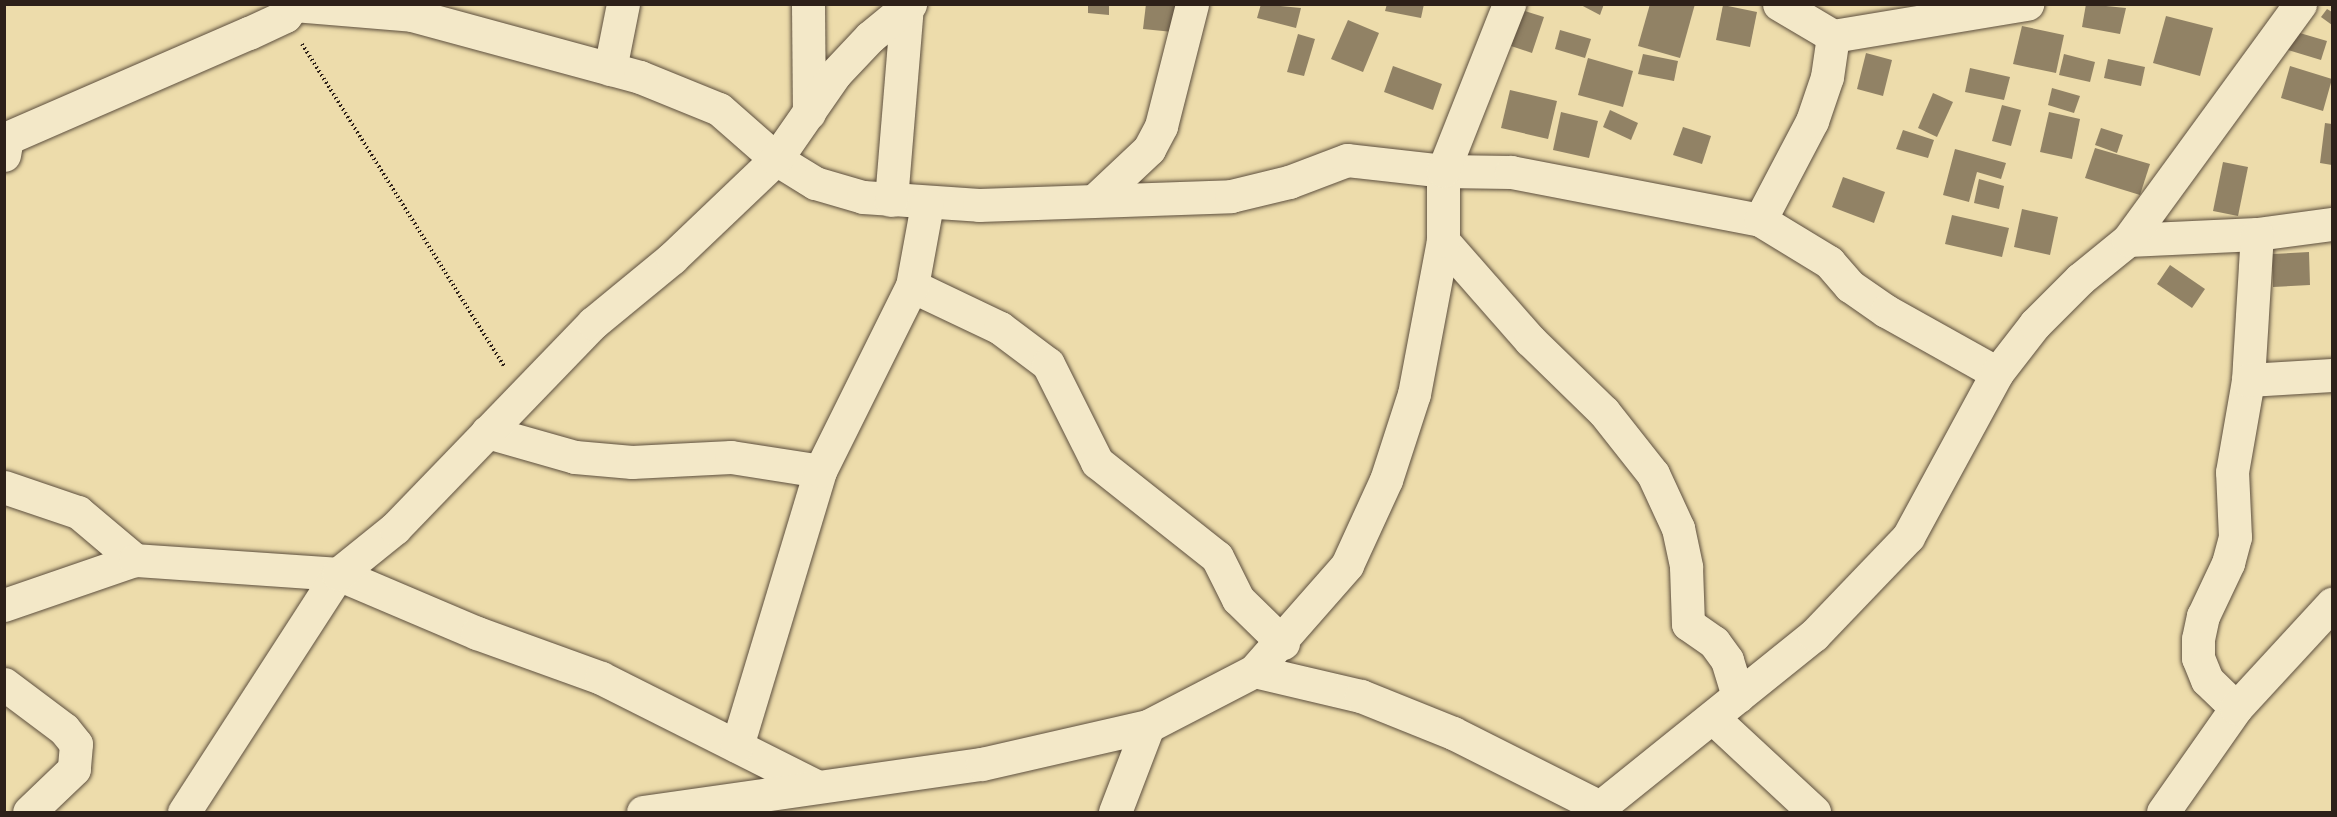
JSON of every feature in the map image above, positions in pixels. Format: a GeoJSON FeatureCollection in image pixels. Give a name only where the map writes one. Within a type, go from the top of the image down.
{"type":"FeatureCollection","features":[{"type":"Feature","properties":{"kind":"street"},"geometry":{"type":"LineString","coordinates":[[610,69],[623,4]]}},
{"type":"Feature","properties":{"kind":"street"},"geometry":{"type":"LineString","coordinates":[[808,4],[809,113]]}},
{"type":"Feature","properties":{"kind":"street"},"geometry":{"type":"LineString","coordinates":[[1096,199],[1149,149],[1161,126],[1192,4]]}},
{"type":"Feature","properties":{"kind":"street"},"geometry":{"type":"LineString","coordinates":[[643,813],[814,785],[982,764],[1148,726],[1254,672],[1283,643],[1347,565],[1369,524],[1414,394],[1443,241],[1443,171],[1509,4]]}},
{"type":"Feature","properties":{"kind":"street"},"geometry":{"type":"LineString","coordinates":[[1779,4],[1833,36],[2027,4]]}},
{"type":"Feature","properties":{"kind":"street"},"geometry":{"type":"LineString","coordinates":[[1254,672],[1362,696],[1453,733],[1599,810],[1814,635],[1908,537],[1996,373],[2035,324],[2073,286],[2128,240],[2300,4]]}},
{"type":"Feature","properties":{"kind":"street"},"geometry":{"type":"LineString","coordinates":[[184,813],[338,574],[395,528],[593,323],[672,258],[776,159],[842,67],[908,5]]}},
{"type":"Feature","properties":{"kind":"street"},"geometry":{"type":"LineString","coordinates":[[891,200],[908,5]]}},
{"type":"Feature","properties":{"kind":"street"},"geometry":{"type":"LineString","coordinates":[[5,144],[291,7],[412,15],[610,69],[719,109],[776,159],[815,183],[863,197],[927,204],[1231,196],[1289,182],[1347,160],[1443,171],[1511,172],[1760,220],[1828,262],[1850,286],[1886,311],[1996,373]]}},
{"type":"Feature","properties":{"kind":"street"},"geometry":{"type":"LineString","coordinates":[[1760,220],[1812,121],[1827,77],[1833,36]]}},
{"type":"Feature","properties":{"kind":"street"},"geometry":{"type":"LineString","coordinates":[[737,746],[820,471],[912,286],[927,204]]}},
{"type":"Feature","properties":{"kind":"street"},"geometry":{"type":"LineString","coordinates":[[2128,240],[2257,234],[2332,224]]}},
{"type":"Feature","properties":{"kind":"street"},"geometry":{"type":"LineString","coordinates":[[2236,708],[2207,680],[2198,658],[2198,639],[2203,616],[2228,562],[2235,537],[2232,472],[2248,381],[2257,234]]}},
{"type":"Feature","properties":{"kind":"street"},"geometry":{"type":"LineString","coordinates":[[1443,241],[1530,340],[1604,412],[1653,474],[1678,528],[1686,567],[1688,624],[1720,651],[1738,696]]}},
{"type":"Feature","properties":{"kind":"street"},"geometry":{"type":"LineString","coordinates":[[912,286],[1000,328],[1048,364],[1097,462],[1217,557],[1238,598],[1283,643]]}},
{"type":"Feature","properties":{"kind":"street"},"geometry":{"type":"LineString","coordinates":[[2248,381],[2332,375]]}},
{"type":"Feature","properties":{"kind":"street"},"geometry":{"type":"LineString","coordinates":[[487,432],[575,457],[632,462],[731,457],[820,471]]}},
{"type":"Feature","properties":{"kind":"street"},"geometry":{"type":"LineString","coordinates":[[4,486],[78,512],[135,560]]}},
{"type":"Feature","properties":{"kind":"street"},"geometry":{"type":"LineString","coordinates":[[4,604],[135,560],[338,574],[477,633],[601,678],[814,785]]}},
{"type":"Feature","properties":{"kind":"street"},"geometry":{"type":"LineString","coordinates":[[2163,813],[2236,708],[2332,604]]}},
{"type":"Feature","properties":{"kind":"street"},"geometry":{"type":"LineString","coordinates":[[4,684],[64,729],[76,744],[74,769],[28,813]]}},
{"type":"Feature","properties":{"kind":"street"},"geometry":{"type":"LineString","coordinates":[[1713,718],[1814,813]]}},
{"type":"Feature","properties":{"kind":"street"},"geometry":{"type":"LineString","coordinates":[[1114,813],[1148,726]]}},
{"type":"Feature","properties":{"kind":"path"},"geometry":{"type":"LineString","coordinates":[[291,7],[522,394]]}},
{"type":"Feature","properties":{"kind":"building"},"geometry":{"type":"Polygon","coordinates":[[[1146,4],[1186,4],[1183,33],[1143,29],[1146,4]]]}},
{"type":"Feature","properties":{"kind":"building"},"geometry":{"type":"Polygon","coordinates":[[[1261,4],[1301,8],[1296,28],[1257,18],[1261,4]]]}},
{"type":"Feature","properties":{"kind":"building"},"geometry":{"type":"Polygon","coordinates":[[[1387,4],[1424,4],[1421,18],[1385,11],[1387,4]]]}},
{"type":"Feature","properties":{"kind":"building"},"geometry":{"type":"Polygon","coordinates":[[[1579,4],[1604,4],[1600,15],[1579,4]]]}},
{"type":"Feature","properties":{"kind":"building"},"geometry":{"type":"Polygon","coordinates":[[[1650,4],[1695,4],[1680,58],[1638,46],[1650,4]]]}},
{"type":"Feature","properties":{"kind":"building"},"geometry":{"type":"Polygon","coordinates":[[[2086,4],[2126,8],[2120,34],[2082,27],[2086,4]]]}},
{"type":"Feature","properties":{"kind":"building"},"geometry":{"type":"Polygon","coordinates":[[[1088,5],[1109,5],[1109,15],[1088,13],[1088,5]]]}},
{"type":"Feature","properties":{"kind":"building"},"geometry":{"type":"Polygon","coordinates":[[[1723,5],[1757,12],[1750,47],[1716,40],[1723,5]]]}},
{"type":"Feature","properties":{"kind":"building"},"geometry":{"type":"Polygon","coordinates":[[[2327,9],[2332,12],[2332,25],[2321,17],[2327,9]]]}},
{"type":"Feature","properties":{"kind":"building"},"geometry":{"type":"Polygon","coordinates":[[[1522,10],[1544,17],[1532,53],[1511,46],[1522,10]]]}},
{"type":"Feature","properties":{"kind":"building"},"geometry":{"type":"Polygon","coordinates":[[[2166,16],[2213,28],[2200,76],[2153,63],[2166,16]]]}},
{"type":"Feature","properties":{"kind":"building"},"geometry":{"type":"Polygon","coordinates":[[[1348,20],[1379,33],[1363,72],[1331,59],[1348,20]]]}},
{"type":"Feature","properties":{"kind":"building"},"geometry":{"type":"Polygon","coordinates":[[[2022,26],[2064,35],[2056,73],[2013,64],[2022,26]]]}},
{"type":"Feature","properties":{"kind":"building"},"geometry":{"type":"Polygon","coordinates":[[[1560,30],[1591,39],[1585,58],[1555,49],[1560,30]]]}},
{"type":"Feature","properties":{"kind":"building"},"geometry":{"type":"Polygon","coordinates":[[[2293,31],[2327,41],[2321,60],[2288,50],[2293,31]]]}},
{"type":"Feature","properties":{"kind":"building"},"geometry":{"type":"Polygon","coordinates":[[[1298,34],[1315,39],[1304,76],[1287,72],[1298,34]]]}},
{"type":"Feature","properties":{"kind":"building"},"geometry":{"type":"Polygon","coordinates":[[[1866,53],[1892,60],[1883,96],[1857,89],[1866,53]]]}},
{"type":"Feature","properties":{"kind":"building"},"geometry":{"type":"Polygon","coordinates":[[[1643,54],[1678,61],[1674,81],[1638,74],[1643,54]]]}},
{"type":"Feature","properties":{"kind":"building"},"geometry":{"type":"Polygon","coordinates":[[[2064,54],[2095,62],[2090,82],[2059,75],[2064,54]]]}},
{"type":"Feature","properties":{"kind":"building"},"geometry":{"type":"Polygon","coordinates":[[[1588,58],[1633,71],[1623,107],[1578,95],[1588,58]]]}},
{"type":"Feature","properties":{"kind":"building"},"geometry":{"type":"Polygon","coordinates":[[[2108,59],[2145,67],[2141,86],[2104,78],[2108,59]]]}},
{"type":"Feature","properties":{"kind":"building"},"geometry":{"type":"Polygon","coordinates":[[[1393,66],[1442,84],[1433,110],[1384,92],[1393,66]]]}},
{"type":"Feature","properties":{"kind":"building"},"geometry":{"type":"Polygon","coordinates":[[[2290,66],[2332,79],[2323,111],[2281,98],[2290,66]]]}},
{"type":"Feature","properties":{"kind":"building"},"geometry":{"type":"Polygon","coordinates":[[[1970,68],[2010,77],[2004,100],[1965,92],[1970,68]]]}},
{"type":"Feature","properties":{"kind":"building"},"geometry":{"type":"Polygon","coordinates":[[[2052,88],[2080,96],[2074,113],[2048,105],[2052,88]]]}},
{"type":"Feature","properties":{"kind":"building"},"geometry":{"type":"Polygon","coordinates":[[[1510,90],[1557,101],[1548,139],[1501,128],[1510,90]]]}},
{"type":"Feature","properties":{"kind":"building"},"geometry":{"type":"Polygon","coordinates":[[[1933,93],[1953,102],[1937,137],[1918,128],[1933,93]]]}},
{"type":"Feature","properties":{"kind":"building"},"geometry":{"type":"Polygon","coordinates":[[[2002,105],[2021,110],[2011,146],[1992,141],[2002,105]]]}},
{"type":"Feature","properties":{"kind":"building"},"geometry":{"type":"Polygon","coordinates":[[[1610,110],[1638,123],[1631,140],[1603,127],[1610,110]]]}},
{"type":"Feature","properties":{"kind":"building"},"geometry":{"type":"Polygon","coordinates":[[[1561,112],[1598,121],[1589,158],[1553,150],[1561,112]]]}},
{"type":"Feature","properties":{"kind":"building"},"geometry":{"type":"Polygon","coordinates":[[[2049,112],[2080,119],[2072,159],[2040,152],[2049,112]]]}},
{"type":"Feature","properties":{"kind":"building"},"geometry":{"type":"Polygon","coordinates":[[[2325,123],[2332,124],[2332,165],[2320,163],[2325,123]]]}},
{"type":"Feature","properties":{"kind":"building"},"geometry":{"type":"Polygon","coordinates":[[[1683,127],[1711,136],[1702,164],[1673,155],[1683,127]]]}},
{"type":"Feature","properties":{"kind":"building"},"geometry":{"type":"Polygon","coordinates":[[[2101,128],[2123,135],[2117,153],[2095,145],[2101,128]]]}},
{"type":"Feature","properties":{"kind":"building"},"geometry":{"type":"Polygon","coordinates":[[[1903,130],[1934,140],[1928,158],[1896,149],[1903,130]]]}},
{"type":"Feature","properties":{"kind":"building"},"geometry":{"type":"Polygon","coordinates":[[[2095,148],[2150,164],[2140,195],[2085,178],[2095,148]]]}},
{"type":"Feature","properties":{"kind":"building"},"geometry":{"type":"Polygon","coordinates":[[[1955,149],[2006,163],[2001,179],[1977,172],[1969,202],[1943,195],[1955,149]]]}},
{"type":"Feature","properties":{"kind":"building"},"geometry":{"type":"Polygon","coordinates":[[[2223,162],[2248,167],[2238,216],[2213,211],[2223,162]]]}},
{"type":"Feature","properties":{"kind":"building"},"geometry":{"type":"Polygon","coordinates":[[[1843,177],[1885,192],[1874,223],[1832,207],[1843,177]]]}},
{"type":"Feature","properties":{"kind":"building"},"geometry":{"type":"Polygon","coordinates":[[[1979,179],[2004,186],[1999,209],[1974,203],[1979,179]]]}},
{"type":"Feature","properties":{"kind":"building"},"geometry":{"type":"Polygon","coordinates":[[[2022,209],[2058,217],[2050,255],[2014,247],[2022,209]]]}},
{"type":"Feature","properties":{"kind":"building"},"geometry":{"type":"Polygon","coordinates":[[[1952,215],[2009,228],[2002,257],[1945,244],[1952,215]]]}},
{"type":"Feature","properties":{"kind":"building"},"geometry":{"type":"Polygon","coordinates":[[[2309,252],[2310,285],[2273,287],[2272,254],[2309,252]]]}},
{"type":"Feature","properties":{"kind":"building"},"geometry":{"type":"Polygon","coordinates":[[[2170,265],[2205,289],[2192,308],[2157,284],[2170,265]]]}}]}
